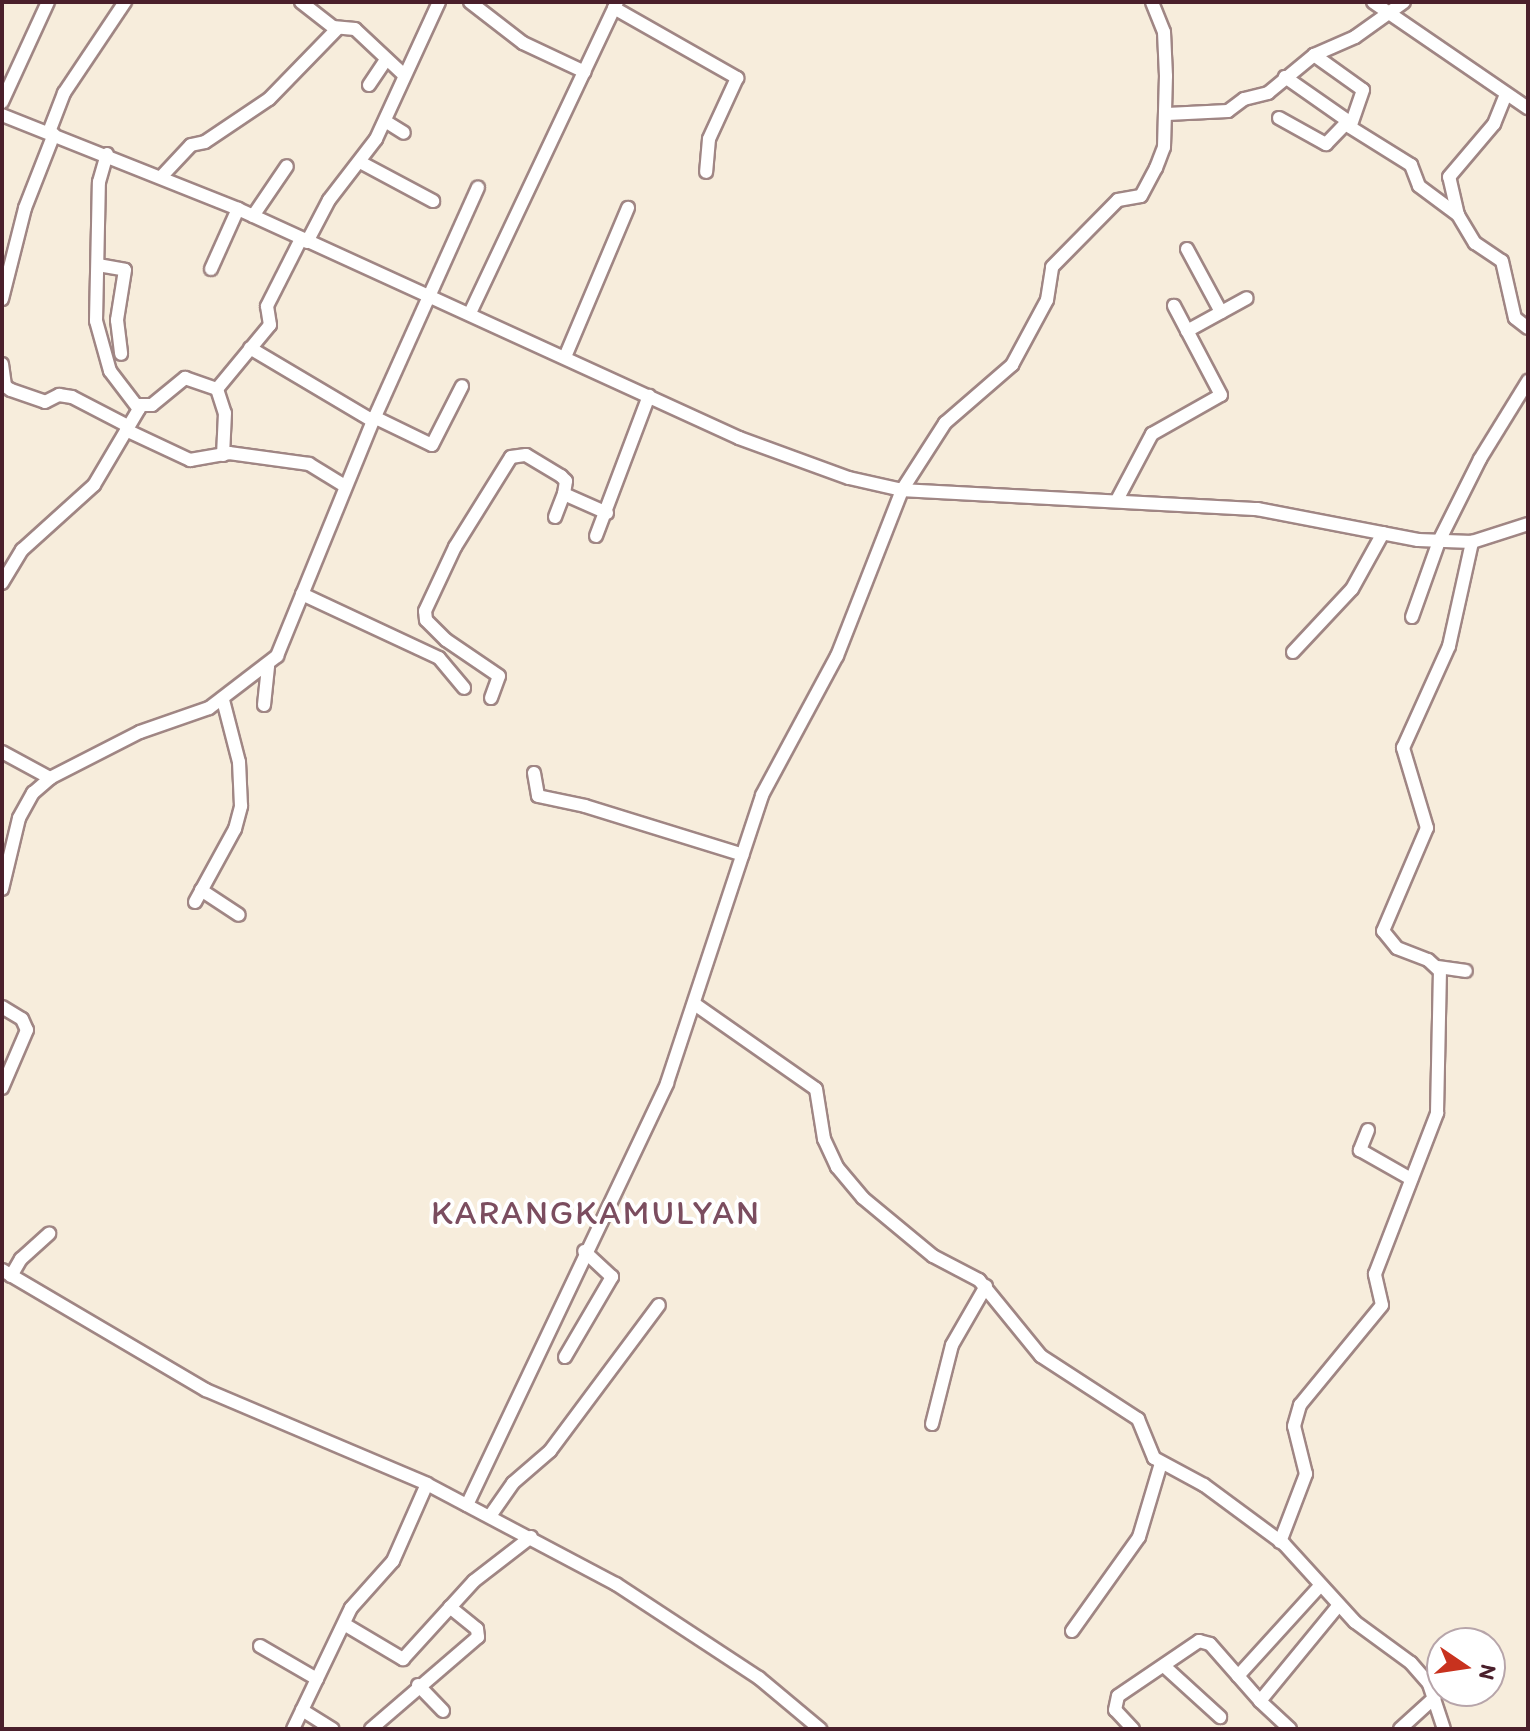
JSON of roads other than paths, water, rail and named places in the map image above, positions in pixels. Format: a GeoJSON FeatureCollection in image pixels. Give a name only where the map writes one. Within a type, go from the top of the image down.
{"type":"FeatureCollection","features":[{"type":"Feature","properties":{"kind":"street"},"geometry":{"type":"LineString","coordinates":[[2,102],[48,2]]}},
{"type":"Feature","properties":{"kind":"street"},"geometry":{"type":"LineString","coordinates":[[2,299],[25,208],[64,93],[125,2]]}},
{"type":"Feature","properties":{"kind":"street"},"geometry":{"type":"LineString","coordinates":[[301,2],[337,29],[355,29],[385,61],[403,74]]}},
{"type":"Feature","properties":{"kind":"street"},"geometry":{"type":"LineString","coordinates":[[217,389],[270,325],[267,306],[329,200],[360,162],[385,121],[403,74],[439,2]]}},
{"type":"Feature","properties":{"kind":"street"},"geometry":{"type":"LineString","coordinates":[[470,2],[523,43],[585,72]]}},
{"type":"Feature","properties":{"kind":"street"},"geometry":{"type":"LineString","coordinates":[[467,1505],[584,1251],[650,1121],[696,1005],[776,760],[837,656],[902,490],[945,423],[1012,365],[1047,300],[1052,267],[1118,200],[1142,195],[1164,147],[1167,114],[1164,32],[1152,2]]}},
{"type":"Feature","properties":{"kind":"street"},"geometry":{"type":"LineString","coordinates":[[1373,2],[1528,108]]}},
{"type":"Feature","properties":{"kind":"street"},"geometry":{"type":"LineString","coordinates":[[1167,114],[1228,111],[1244,99],[1268,93],[1314,55],[1355,37],[1404,2]]}},
{"type":"Feature","properties":{"kind":"street"},"geometry":{"type":"LineString","coordinates":[[470,313],[616,4],[738,79],[709,139],[706,172]]}},
{"type":"Feature","properties":{"kind":"street"},"geometry":{"type":"LineString","coordinates":[[162,176],[191,145],[205,142],[269,99],[337,29]]}},
{"type":"Feature","properties":{"kind":"street"},"geometry":{"type":"LineString","coordinates":[[1279,118],[1326,144],[1348,121],[1363,90],[1314,55]]}},
{"type":"Feature","properties":{"kind":"street"},"geometry":{"type":"LineString","coordinates":[[369,85],[385,61]]}},
{"type":"Feature","properties":{"kind":"street"},"geometry":{"type":"LineString","coordinates":[[1285,77],[1411,165],[1419,186],[1458,215]]}},
{"type":"Feature","properties":{"kind":"street"},"geometry":{"type":"LineString","coordinates":[[1506,95],[1494,124],[1449,177],[1458,215],[1475,243],[1502,261],[1515,318],[1528,328]]}},
{"type":"Feature","properties":{"kind":"street"},"geometry":{"type":"LineString","coordinates":[[2,115],[107,154],[238,209],[430,299],[470,313],[801,463],[902,490],[1257,509],[1439,541],[1472,542],[1528,524]]}},
{"type":"Feature","properties":{"kind":"street"},"geometry":{"type":"LineString","coordinates":[[385,121],[404,133]]}},
{"type":"Feature","properties":{"kind":"street"},"geometry":{"type":"LineString","coordinates":[[107,154],[99,182],[96,321],[110,371],[139,405],[152,405],[185,378],[217,389]]}},
{"type":"Feature","properties":{"kind":"street"},"geometry":{"type":"LineString","coordinates":[[360,162],[433,201]]}},
{"type":"Feature","properties":{"kind":"street"},"geometry":{"type":"LineString","coordinates":[[253,216],[287,166]]}},
{"type":"Feature","properties":{"kind":"street"},"geometry":{"type":"LineString","coordinates":[[2,889],[19,818],[33,793],[50,778],[109,746],[223,700],[268,666],[284,644],[345,486],[478,187]]}},
{"type":"Feature","properties":{"kind":"street"},"geometry":{"type":"LineString","coordinates":[[565,357],[628,208]]}},
{"type":"Feature","properties":{"kind":"street"},"geometry":{"type":"LineString","coordinates":[[211,269],[238,209]]}},
{"type":"Feature","properties":{"kind":"street"},"geometry":{"type":"LineString","coordinates":[[1187,249],[1221,312]]}},
{"type":"Feature","properties":{"kind":"street"},"geometry":{"type":"LineString","coordinates":[[98,265],[125,270],[121,354]]}},
{"type":"Feature","properties":{"kind":"street"},"geometry":{"type":"LineString","coordinates":[[96,298],[121,304]]}},
{"type":"Feature","properties":{"kind":"street"},"geometry":{"type":"LineString","coordinates":[[1187,331],[1247,298]]}},
{"type":"Feature","properties":{"kind":"street"},"geometry":{"type":"LineString","coordinates":[[1117,500],[1152,434],[1221,395],[1174,306]]}},
{"type":"Feature","properties":{"kind":"street"},"geometry":{"type":"LineString","coordinates":[[250,348],[374,419],[431,445],[462,386]]}},
{"type":"Feature","properties":{"kind":"street"},"geometry":{"type":"LineString","coordinates":[[3,370],[11,390],[45,402],[59,395],[72,397],[190,460],[223,455],[309,464],[345,486]]}},
{"type":"Feature","properties":{"kind":"street"},"geometry":{"type":"LineString","coordinates":[[1412,617],[1439,541],[1480,459],[1528,381]]}},
{"type":"Feature","properties":{"kind":"street"},"geometry":{"type":"LineString","coordinates":[[217,389],[225,413],[223,455]]}},
{"type":"Feature","properties":{"kind":"street"},"geometry":{"type":"LineString","coordinates":[[596,536],[649,396]]}},
{"type":"Feature","properties":{"kind":"street"},"geometry":{"type":"LineString","coordinates":[[2,583],[22,550],[94,485],[139,405]]}},
{"type":"Feature","properties":{"kind":"street"},"geometry":{"type":"LineString","coordinates":[[491,698],[499,676],[446,640],[426,620],[425,611],[455,547],[511,457],[526,455],[566,481],[555,517]]}},
{"type":"Feature","properties":{"kind":"street"},"geometry":{"type":"LineString","coordinates":[[564,494],[607,513]]}},
{"type":"Feature","properties":{"kind":"street"},"geometry":{"type":"LineString","coordinates":[[1293,652],[1352,589],[1383,533]]}},
{"type":"Feature","properties":{"kind":"street"},"geometry":{"type":"LineString","coordinates":[[1466,971],[1438,967],[1397,948],[1383,931],[1427,828],[1403,748],[1449,646],[1472,542]]}},
{"type":"Feature","properties":{"kind":"street"},"geometry":{"type":"LineString","coordinates":[[302,594],[439,658],[464,688]]}},
{"type":"Feature","properties":{"kind":"street"},"geometry":{"type":"LineString","coordinates":[[264,705],[268,666]]}},
{"type":"Feature","properties":{"kind":"street"},"geometry":{"type":"LineString","coordinates":[[223,700],[239,762],[241,806],[235,829],[198,896],[239,915]]}},
{"type":"Feature","properties":{"kind":"street"},"geometry":{"type":"LineString","coordinates":[[2,752],[50,778]]}},
{"type":"Feature","properties":{"kind":"street"},"geometry":{"type":"LineString","coordinates":[[534,773],[538,796],[577,803],[743,855]]}},
{"type":"Feature","properties":{"kind":"street"},"geometry":{"type":"LineString","coordinates":[[1280,1542],[1306,1474],[1294,1426],[1300,1405],[1307,1391],[1382,1305],[1375,1274],[1437,1113],[1438,967]]}},
{"type":"Feature","properties":{"kind":"street"},"geometry":{"type":"LineString","coordinates":[[696,1005],[816,1089],[819,1127],[840,1170],[903,1234],[986,1286],[1041,1356],[1138,1419],[1152,1454],[1161,1463],[1204,1485],[1280,1542],[1338,1606],[1411,1663],[1426,1684]]}},
{"type":"Feature","properties":{"kind":"street"},"geometry":{"type":"LineString","coordinates":[[2,1007],[22,1019],[27,1030],[2,1088]]}},
{"type":"Feature","properties":{"kind":"street"},"geometry":{"type":"LineString","coordinates":[[1368,1130],[1360,1150],[1411,1179]]}},
{"type":"Feature","properties":{"kind":"street"},"geometry":{"type":"LineString","coordinates":[[49,1234],[7,1273],[206,1390],[427,1484],[616,1584],[759,1678],[820,1729]]}},
{"type":"Feature","properties":{"kind":"street"},"geometry":{"type":"LineString","coordinates":[[565,1357],[612,1277],[584,1251]]}},
{"type":"Feature","properties":{"kind":"street"},"geometry":{"type":"LineString","coordinates":[[932,1424],[952,1345],[986,1286]]}},
{"type":"Feature","properties":{"kind":"street"},"geometry":{"type":"LineString","coordinates":[[490,1516],[513,1483],[550,1451],[659,1305]]}},
{"type":"Feature","properties":{"kind":"street"},"geometry":{"type":"LineString","coordinates":[[1072,1631],[1139,1537],[1161,1463]]}},
{"type":"Feature","properties":{"kind":"street"},"geometry":{"type":"LineString","coordinates":[[293,1729],[356,1600],[393,1561],[427,1484]]}},
{"type":"Feature","properties":{"kind":"street"},"geometry":{"type":"LineString","coordinates":[[344,1624],[402,1659],[474,1581],[531,1537]]}},
{"type":"Feature","properties":{"kind":"street"},"geometry":{"type":"LineString","coordinates":[[1238,1676],[1320,1586]]}},
{"type":"Feature","properties":{"kind":"street"},"geometry":{"type":"LineString","coordinates":[[1260,1701],[1338,1606]]}},
{"type":"Feature","properties":{"kind":"street"},"geometry":{"type":"LineString","coordinates":[[371,1729],[418,1685],[478,1637],[477,1629],[450,1607]]}},
{"type":"Feature","properties":{"kind":"street"},"geometry":{"type":"LineString","coordinates":[[1133,1729],[1115,1710],[1115,1701],[1199,1641],[1210,1644],[1260,1701],[1290,1729]]}},
{"type":"Feature","properties":{"kind":"street"},"geometry":{"type":"LineString","coordinates":[[260,1646],[317,1679]]}},
{"type":"Feature","properties":{"kind":"street"},"geometry":{"type":"LineString","coordinates":[[1164,1666],[1220,1717]]}},
{"type":"Feature","properties":{"kind":"street"},"geometry":{"type":"LineString","coordinates":[[418,1685],[443,1711]]}},
{"type":"Feature","properties":{"kind":"street"},"geometry":{"type":"LineString","coordinates":[[1400,1729],[1426,1705]]}},
{"type":"Feature","properties":{"kind":"street"},"geometry":{"type":"LineString","coordinates":[[1438,1707],[1444,1729]]}},
{"type":"Feature","properties":{"kind":"street"},"geometry":{"type":"LineString","coordinates":[[302,1710],[333,1729]]}},
{"type":"Feature","properties":{"kind":"district","name":"KARANGKAMULYAN"},"geometry":{"type":"Point","coordinates":[596,1213]}}]}
